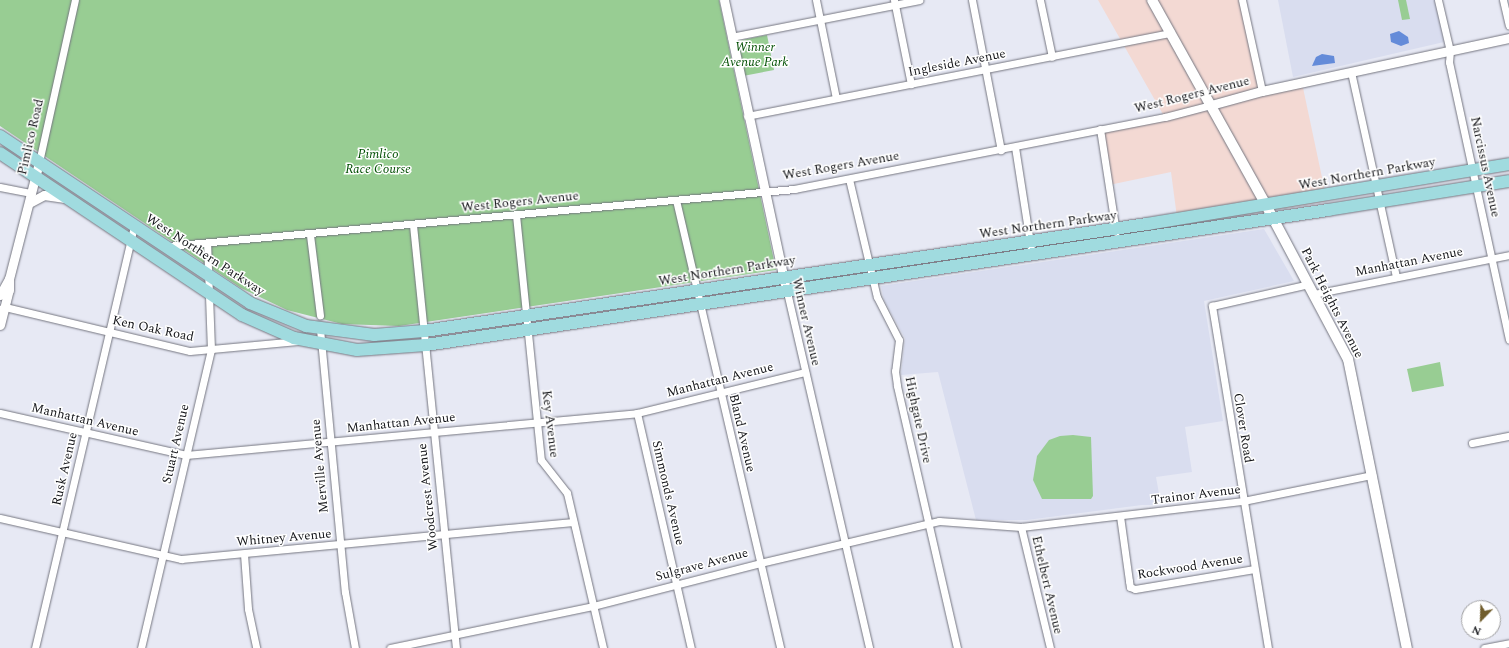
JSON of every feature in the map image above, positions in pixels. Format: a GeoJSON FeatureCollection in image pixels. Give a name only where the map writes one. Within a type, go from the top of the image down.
{"type":"FeatureCollection","features":[{"type":"Feature","properties":{"kind":"main road","name":"Park Heights Avenue"},"geometry":{"type":"LineString","coordinates":[[1152,0],[1274,219],[1348,359],[1407,648]]}},
{"type":"Feature","properties":{"kind":"main road","name":"West Northern Parkway"},"geometry":{"type":"LineString","coordinates":[[0,136],[165,247],[265,311],[320,329],[374,335],[424,331],[783,277],[1030,242],[1355,191],[1509,164]]}},
{"type":"Feature","properties":{"kind":"main road","name":"West Northern Parkway"},"geometry":{"type":"LineString","coordinates":[[0,153],[210,295],[259,324],[304,341],[373,350],[426,345],[701,305],[1274,219],[1509,180]]}},
{"type":"Feature","properties":{"kind":"main road"},"geometry":{"type":"LineString","coordinates":[[1274,219],[1278,212],[1344,199],[1355,191]]}},
{"type":"Feature","properties":{"kind":"street","name":"Pimlico Road"},"geometry":{"type":"LineString","coordinates":[[0,325],[2,308],[9,290],[9,279],[39,162],[75,0]]}},
{"type":"Feature","properties":{"kind":"street","name":"Winner Avenue"},"geometry":{"type":"LineString","coordinates":[[724,0],[763,192],[868,648]]}},
{"type":"Feature","properties":{"kind":"street"},"geometry":{"type":"LineString","coordinates":[[816,0],[836,98]]}},
{"type":"Feature","properties":{"kind":"street"},"geometry":{"type":"LineString","coordinates":[[731,37],[895,2],[919,0]]}},
{"type":"Feature","properties":{"kind":"street"},"geometry":{"type":"LineString","coordinates":[[972,0],[1001,150]]}},
{"type":"Feature","properties":{"kind":"street"},"geometry":{"type":"LineString","coordinates":[[1040,0],[1052,56]]}},
{"type":"Feature","properties":{"kind":"street"},"geometry":{"type":"LineString","coordinates":[[1242,0],[1262,91]]}},
{"type":"Feature","properties":{"kind":"street","name":"Narcissus Avenue"},"geometry":{"type":"LineString","coordinates":[[1438,0],[1450,50],[1449,62],[1509,340]]}},
{"type":"Feature","properties":{"kind":"street"},"geometry":{"type":"LineString","coordinates":[[1504,0],[1509,25]]}},
{"type":"Feature","properties":{"kind":"street"},"geometry":{"type":"LineString","coordinates":[[895,2],[911,84]]}},
{"type":"Feature","properties":{"kind":"street","name":"Ingleside Avenue"},"geometry":{"type":"LineString","coordinates":[[747,116],[1171,33]]}},
{"type":"Feature","properties":{"kind":"street","name":"West Rogers Avenue"},"geometry":{"type":"LineString","coordinates":[[165,247],[310,235],[763,192],[849,179],[1197,110],[1262,91],[1509,38]]}},
{"type":"Feature","properties":{"kind":"street"},"geometry":{"type":"LineString","coordinates":[[1351,72],[1396,277]]}},
{"type":"Feature","properties":{"kind":"street"},"geometry":{"type":"LineString","coordinates":[[1100,129],[1118,242]]}},
{"type":"Feature","properties":{"kind":"street"},"geometry":{"type":"LineString","coordinates":[[1015,147],[1032,255]]}},
{"type":"Feature","properties":{"kind":"street","name":"Highgate Drive"},"geometry":{"type":"LineString","coordinates":[[849,179],[872,279],[880,305],[892,322],[899,340],[896,372],[897,386],[958,648]]}},
{"type":"Feature","properties":{"kind":"street"},"geometry":{"type":"LineString","coordinates":[[0,187],[31,193]]}},
{"type":"Feature","properties":{"kind":"street"},"geometry":{"type":"LineString","coordinates":[[28,203],[44,195],[69,200]]}},
{"type":"Feature","properties":{"kind":"street","name":"Bland Avenue"},"geometry":{"type":"LineString","coordinates":[[676,200],[780,648]]}},
{"type":"Feature","properties":{"kind":"street","name":"Key Avenue"},"geometry":{"type":"LineString","coordinates":[[516,215],[542,464],[566,489],[603,648]]}},
{"type":"Feature","properties":{"kind":"street","name":"Woodcrest Avenue"},"geometry":{"type":"LineString","coordinates":[[413,225],[426,345],[453,635],[456,648]]}},
{"type":"Feature","properties":{"kind":"street","name":"Rusk Avenue"},"geometry":{"type":"LineString","coordinates":[[35,648],[134,226]]}},
{"type":"Feature","properties":{"kind":"street"},"geometry":{"type":"LineString","coordinates":[[310,235],[320,315]]}},
{"type":"Feature","properties":{"kind":"street","name":"Stuart Avenue"},"geometry":{"type":"LineString","coordinates":[[141,648],[211,350],[207,243]]}},
{"type":"Feature","properties":{"kind":"street","name":"Manhattan Avenue"},"geometry":{"type":"LineString","coordinates":[[1314,294],[1509,255]]}},
{"type":"Feature","properties":{"kind":"street","name":"Pimlico Road"},"geometry":{"type":"LineString","coordinates":[[0,295],[9,279]]}},
{"type":"Feature","properties":{"kind":"street","name":"Clover Road"},"geometry":{"type":"LineString","coordinates":[[1268,648],[1212,306],[1309,284]]}},
{"type":"Feature","properties":{"kind":"street","name":"Ken Oak Road"},"geometry":{"type":"LineString","coordinates":[[2,308],[186,350],[211,350],[304,341]]}},
{"type":"Feature","properties":{"kind":"street","name":"Merville Avenue"},"geometry":{"type":"LineString","coordinates":[[320,329],[345,592],[356,648]]}},
{"type":"Feature","properties":{"kind":"street","name":"Manhattan Avenue"},"geometry":{"type":"LineString","coordinates":[[0,413],[186,455],[637,413],[804,372]]}},
{"type":"Feature","properties":{"kind":"street","name":"Simmonds Avenue"},"geometry":{"type":"LineString","coordinates":[[637,413],[691,648]]}},
{"type":"Feature","properties":{"kind":"street"},"geometry":{"type":"LineString","coordinates":[[1472,443],[1509,436]]}},
{"type":"Feature","properties":{"kind":"street","name":"Trainor Avenue"},"geometry":{"type":"LineString","coordinates":[[1021,527],[1243,502],[1372,475]]}},
{"type":"Feature","properties":{"kind":"street","name":"Rockwood Avenue"},"geometry":{"type":"LineString","coordinates":[[1120,516],[1130,587],[1140,589],[1254,569]]}},
{"type":"Feature","properties":{"kind":"street","name":"Whitney Avenue"},"geometry":{"type":"LineString","coordinates":[[0,518],[162,556],[181,559],[573,522]]}},
{"type":"Feature","properties":{"kind":"street","name":"Sulgrave Avenue"},"geometry":{"type":"LineString","coordinates":[[390,648],[593,606],[760,562],[929,524],[949,521],[1021,527]]}},
{"type":"Feature","properties":{"kind":"street","name":"Ethelbert Avenue"},"geometry":{"type":"LineString","coordinates":[[1021,527],[1050,648]]}},
{"type":"Feature","properties":{"kind":"street"},"geometry":{"type":"LineString","coordinates":[[244,554],[248,609],[256,648]]}},
{"type":"Feature","properties":{"kind":"street"},"geometry":{"type":"LineString","coordinates":[[1484,648],[1509,643]]}},
{"type":"Feature","properties":{"kind":"shaded area"},"geometry":{"type":"Polygon","coordinates":[[[1098,0],[1243,0],[1263,91],[1302,83],[1327,201],[1178,225],[1171,172],[1109,185],[1101,128],[1164,116],[1098,0]]]}},
{"type":"Feature","properties":{"kind":"shaded area"},"geometry":{"type":"Polygon","coordinates":[[[1278,0],[1435,0],[1444,42],[1293,77],[1278,0]]]}},
{"type":"Feature","properties":{"kind":"shaded area"},"geometry":{"type":"Polygon","coordinates":[[[1264,229],[1294,281],[1204,301],[1223,421],[1185,427],[1192,472],[1156,477],[1161,505],[1142,505],[1027,520],[976,520],[938,372],[901,375],[905,338],[884,300],[881,286],[1264,229]]]}},
{"type":"Feature","properties":{"kind":"green space","name":"Pimlico Race Course"},"geometry":{"type":"Polygon","coordinates":[[[0,0],[719,0],[776,270],[399,326],[342,324],[287,310],[241,288],[0,126],[0,0]]]}},
{"type":"Feature","properties":{"kind":"green space"},"geometry":{"type":"Polygon","coordinates":[[[1398,0],[1406,0],[1410,19],[1402,20],[1398,0]]]}},
{"type":"Feature","properties":{"kind":"green space","name":"Winner Avenue Park"},"geometry":{"type":"Polygon","coordinates":[[[767,35],[774,70],[743,76],[737,41],[767,35]]]}},
{"type":"Feature","properties":{"kind":"green space"},"geometry":{"type":"Polygon","coordinates":[[[1440,362],[1444,386],[1412,392],[1407,369],[1440,362]]]}},
{"type":"Feature","properties":{"kind":"green space"},"geometry":{"type":"Polygon","coordinates":[[[1073,435],[1091,437],[1093,496],[1091,499],[1042,499],[1033,480],[1037,456],[1049,440],[1060,436],[1073,435]]]}},
{"type":"Feature","properties":{"kind":"water"},"geometry":{"type":"Polygon","coordinates":[[[1399,31],[1408,37],[1409,43],[1401,46],[1391,42],[1390,34],[1399,31]]]}},
{"type":"Feature","properties":{"kind":"water"},"geometry":{"type":"Polygon","coordinates":[[[1322,54],[1334,56],[1335,63],[1312,66],[1316,57],[1322,54]]]}}]}
